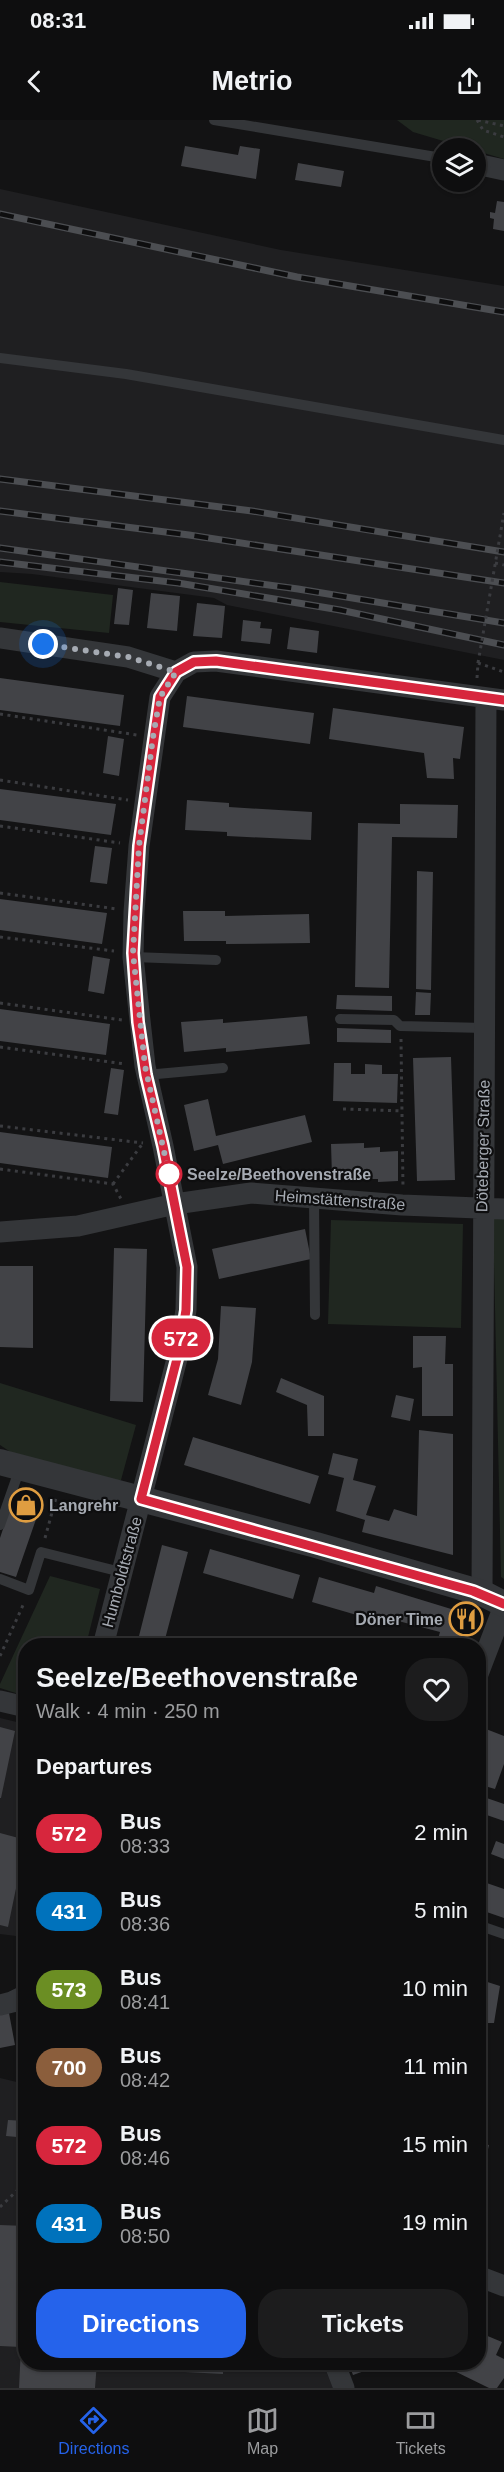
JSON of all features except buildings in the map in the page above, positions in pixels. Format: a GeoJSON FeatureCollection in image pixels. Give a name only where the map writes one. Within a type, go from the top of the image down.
{"type":"FeatureCollection","features":[{"type":"Feature","properties":{"kind":"street"},"geometry":{"type":"LineString","coordinates":[[486,166],[504,170]]}},
{"type":"Feature","properties":{"kind":"street"},"geometry":{"type":"LineString","coordinates":[[0,638],[128,657],[176,672],[194,662],[216,661],[495,699]]}},
{"type":"Feature","properties":{"kind":"street","name":"Humboldtstraße"},"geometry":{"type":"LineString","coordinates":[[104,1638],[180,1347],[186,1310],[187,1267],[175,1204],[153,1145],[138,1022],[133,955],[139,846],[153,737],[160,697],[176,672]]}},
{"type":"Feature","properties":{"kind":"street","name":"Döteberger Straße"},"geometry":{"type":"LineString","coordinates":[[495,699],[482,1209],[497,1601]]}},
{"type":"Feature","properties":{"kind":"street","name":"Heimstättenstraße"},"geometry":{"type":"LineString","coordinates":[[0,1232],[78,1226],[175,1204],[251,1193],[402,1205],[504,1209]]}},
{"type":"Feature","properties":{"kind":"street"},"geometry":{"type":"LineString","coordinates":[[10,1465],[316,1545],[497,1601],[486,1643]]}},
{"type":"Feature","properties":{"kind":"street"},"geometry":{"type":"LineString","coordinates":[[0,1701],[18,1705]]}},
{"type":"Feature","properties":{"kind":"street"},"geometry":{"type":"LineString","coordinates":[[0,2005],[18,1999]]}},
{"type":"Feature","properties":{"kind":"street"},"geometry":{"type":"LineString","coordinates":[[486,2279],[504,2286]]}},
{"type":"Feature","properties":{"kind":"street"},"geometry":{"type":"LineString","coordinates":[[337,2370],[344,2388]]}},
{"type":"Feature","properties":{"kind":"lane"},"geometry":{"type":"LineString","coordinates":[[214,120],[432,156]]}},
{"type":"Feature","properties":{"kind":"lane"},"geometry":{"type":"LineString","coordinates":[[0,358],[126,374],[504,441]]}},
{"type":"Feature","properties":{"kind":"lane"},"geometry":{"type":"LineString","coordinates":[[133,955],[216,960]]}},
{"type":"Feature","properties":{"kind":"lane"},"geometry":{"type":"LineString","coordinates":[[340,1019],[394,1020],[400,1026],[485,1028]]}},
{"type":"Feature","properties":{"kind":"lane"},"geometry":{"type":"LineString","coordinates":[[145,1071],[223,1068]]}},
{"type":"Feature","properties":{"kind":"lane"},"geometry":{"type":"LineString","coordinates":[[314,1198],[315,1315]]}},
{"type":"Feature","properties":{"kind":"lane"},"geometry":{"type":"LineString","coordinates":[[0,1525],[10,1465]]}},
{"type":"Feature","properties":{"kind":"lane"},"geometry":{"type":"LineString","coordinates":[[0,1579],[29,1590],[41,1552],[121,1572]]}},
{"type":"Feature","properties":{"kind":"lane"},"geometry":{"type":"LineString","coordinates":[[486,1928],[504,1934]]}},
{"type":"Feature","properties":{"kind":"path"},"geometry":{"type":"LineString","coordinates":[[478,120],[504,126]]}},
{"type":"Feature","properties":{"kind":"path"},"geometry":{"type":"LineString","coordinates":[[478,120],[483,130],[504,137]]}},
{"type":"Feature","properties":{"kind":"path"},"geometry":{"type":"LineString","coordinates":[[476,676],[504,513]]}},
{"type":"Feature","properties":{"kind":"path"},"geometry":{"type":"LineString","coordinates":[[495,563],[504,565]]}},
{"type":"Feature","properties":{"kind":"path"},"geometry":{"type":"LineString","coordinates":[[478,663],[504,672]]}},
{"type":"Feature","properties":{"kind":"path"},"geometry":{"type":"LineString","coordinates":[[0,714],[153,737]]}},
{"type":"Feature","properties":{"kind":"path"},"geometry":{"type":"LineString","coordinates":[[0,780],[145,803]]}},
{"type":"Feature","properties":{"kind":"path"},"geometry":{"type":"LineString","coordinates":[[0,826],[139,846]]}},
{"type":"Feature","properties":{"kind":"path"},"geometry":{"type":"LineString","coordinates":[[0,892],[134,912]]}},
{"type":"Feature","properties":{"kind":"path"},"geometry":{"type":"LineString","coordinates":[[0,936],[133,955]]}},
{"type":"Feature","properties":{"kind":"path"},"geometry":{"type":"LineString","coordinates":[[0,1003],[138,1022]]}},
{"type":"Feature","properties":{"kind":"path"},"geometry":{"type":"LineString","coordinates":[[400,1026],[403,1111],[402,1205]]}},
{"type":"Feature","properties":{"kind":"path"},"geometry":{"type":"LineString","coordinates":[[0,1047],[145,1071]]}},
{"type":"Feature","properties":{"kind":"path"},"geometry":{"type":"LineString","coordinates":[[343,1109],[403,1111]]}},
{"type":"Feature","properties":{"kind":"path"},"geometry":{"type":"LineString","coordinates":[[0,1126],[153,1145]]}},
{"type":"Feature","properties":{"kind":"path"},"geometry":{"type":"LineString","coordinates":[[113,1184],[153,1145]]}},
{"type":"Feature","properties":{"kind":"path"},"geometry":{"type":"LineString","coordinates":[[0,1169],[113,1184]]}},
{"type":"Feature","properties":{"kind":"path"},"geometry":{"type":"LineString","coordinates":[[113,1184],[129,1214]]}},
{"type":"Feature","properties":{"kind":"path"},"geometry":{"type":"LineString","coordinates":[[41,1552],[61,1478]]}},
{"type":"Feature","properties":{"kind":"path"},"geometry":{"type":"LineString","coordinates":[[0,1656],[29,1590]]}},
{"type":"Feature","properties":{"kind":"path"},"geometry":{"type":"LineString","coordinates":[[0,2207],[18,2190]]}},
{"type":"Feature","properties":{"kind":"shaded area"},"geometry":{"type":"Polygon","coordinates":[[[397,120],[504,120],[504,159],[486,154],[486,138],[433,138],[413,132],[397,120]]]}},
{"type":"Feature","properties":{"kind":"shaded area"},"geometry":{"type":"Polygon","coordinates":[[[0,189],[281,250],[504,286],[504,660],[227,605],[214,598],[32,574],[0,572],[0,189]]]}},
{"type":"Feature","properties":{"kind":"shaded area"},"geometry":{"type":"Polygon","coordinates":[[[0,582],[113,595],[109,633],[0,622],[0,582]]]}},
{"type":"Feature","properties":{"kind":"shaded area"},"geometry":{"type":"Polygon","coordinates":[[[493,1217],[504,1218],[504,1579],[501,1577],[493,1217]]]}},
{"type":"Feature","properties":{"kind":"shaded area"},"geometry":{"type":"Polygon","coordinates":[[[331,1220],[463,1224],[461,1328],[328,1324],[331,1220]]]}},
{"type":"Feature","properties":{"kind":"shaded area"},"geometry":{"type":"Polygon","coordinates":[[[0,1383],[136,1425],[121,1480],[104,1480],[12,1453],[0,1445],[0,1383]]]}},
{"type":"Feature","properties":{"kind":"shaded area"},"geometry":{"type":"Polygon","coordinates":[[[50,1576],[100,1589],[88,1638],[21,1638],[50,1576]]]}},
{"type":"Feature","properties":{"kind":"shaded area"},"geometry":{"type":"Polygon","coordinates":[[[18,1645],[18,1694],[0,1688],[18,1645]]]}},
{"type":"Feature","properties":{"kind":"shaded area"},"geometry":{"type":"Polygon","coordinates":[[[0,1718],[18,1722],[18,1936],[0,1934],[0,1718]]]}},
{"type":"Feature","properties":{"kind":"shaded area"},"geometry":{"type":"Polygon","coordinates":[[[0,2078],[18,2082],[18,2370],[326,2370],[333,2388],[0,2388],[0,2078]]]}},
{"type":"Feature","properties":{"kind":"railway"},"geometry":{"type":"LineString","coordinates":[[0,214],[297,277],[504,312]]}},
{"type":"Feature","properties":{"kind":"railway"},"geometry":{"type":"LineString","coordinates":[[0,479],[252,511],[504,552]]}},
{"type":"Feature","properties":{"kind":"railway"},"geometry":{"type":"LineString","coordinates":[[0,511],[189,535],[504,583]]}},
{"type":"Feature","properties":{"kind":"railway"},"geometry":{"type":"LineString","coordinates":[[0,548],[298,589],[504,623]]}},
{"type":"Feature","properties":{"kind":"railway"},"geometry":{"type":"LineString","coordinates":[[0,562],[178,583],[340,610],[504,645]]}},
{"type":"Feature","properties":{"kind":"bus line","name":"572"},"geometry":{"type":"LineString","coordinates":[[504,700],[216,661],[194,662],[176,672],[160,697],[153,737],[139,846],[133,957],[138,1022],[146,1075],[187,1267],[186,1310],[180,1347],[141,1499],[316,1545],[482,1593],[504,1604]]}},
{"type":"Feature","properties":{"kind":"place","name":"Seelze/Beethovenstraße"},"geometry":{"type":"Point","coordinates":[169,1174]}},
{"type":"Feature","properties":{"kind":"place","name":"Langrehr"},"geometry":{"type":"Point","coordinates":[26,1505]}},
{"type":"Feature","properties":{"kind":"place","name":"Döner Time"},"geometry":{"type":"Point","coordinates":[466,1619]}},
{"type":"Feature","properties":{"kind":"route"},"geometry":{"type":"LineString","coordinates":[[43,644],[128,657],[176,672],[160,697],[153,737],[139,846],[133,953],[138,1022],[145,1066],[169,1174]]}}]}
